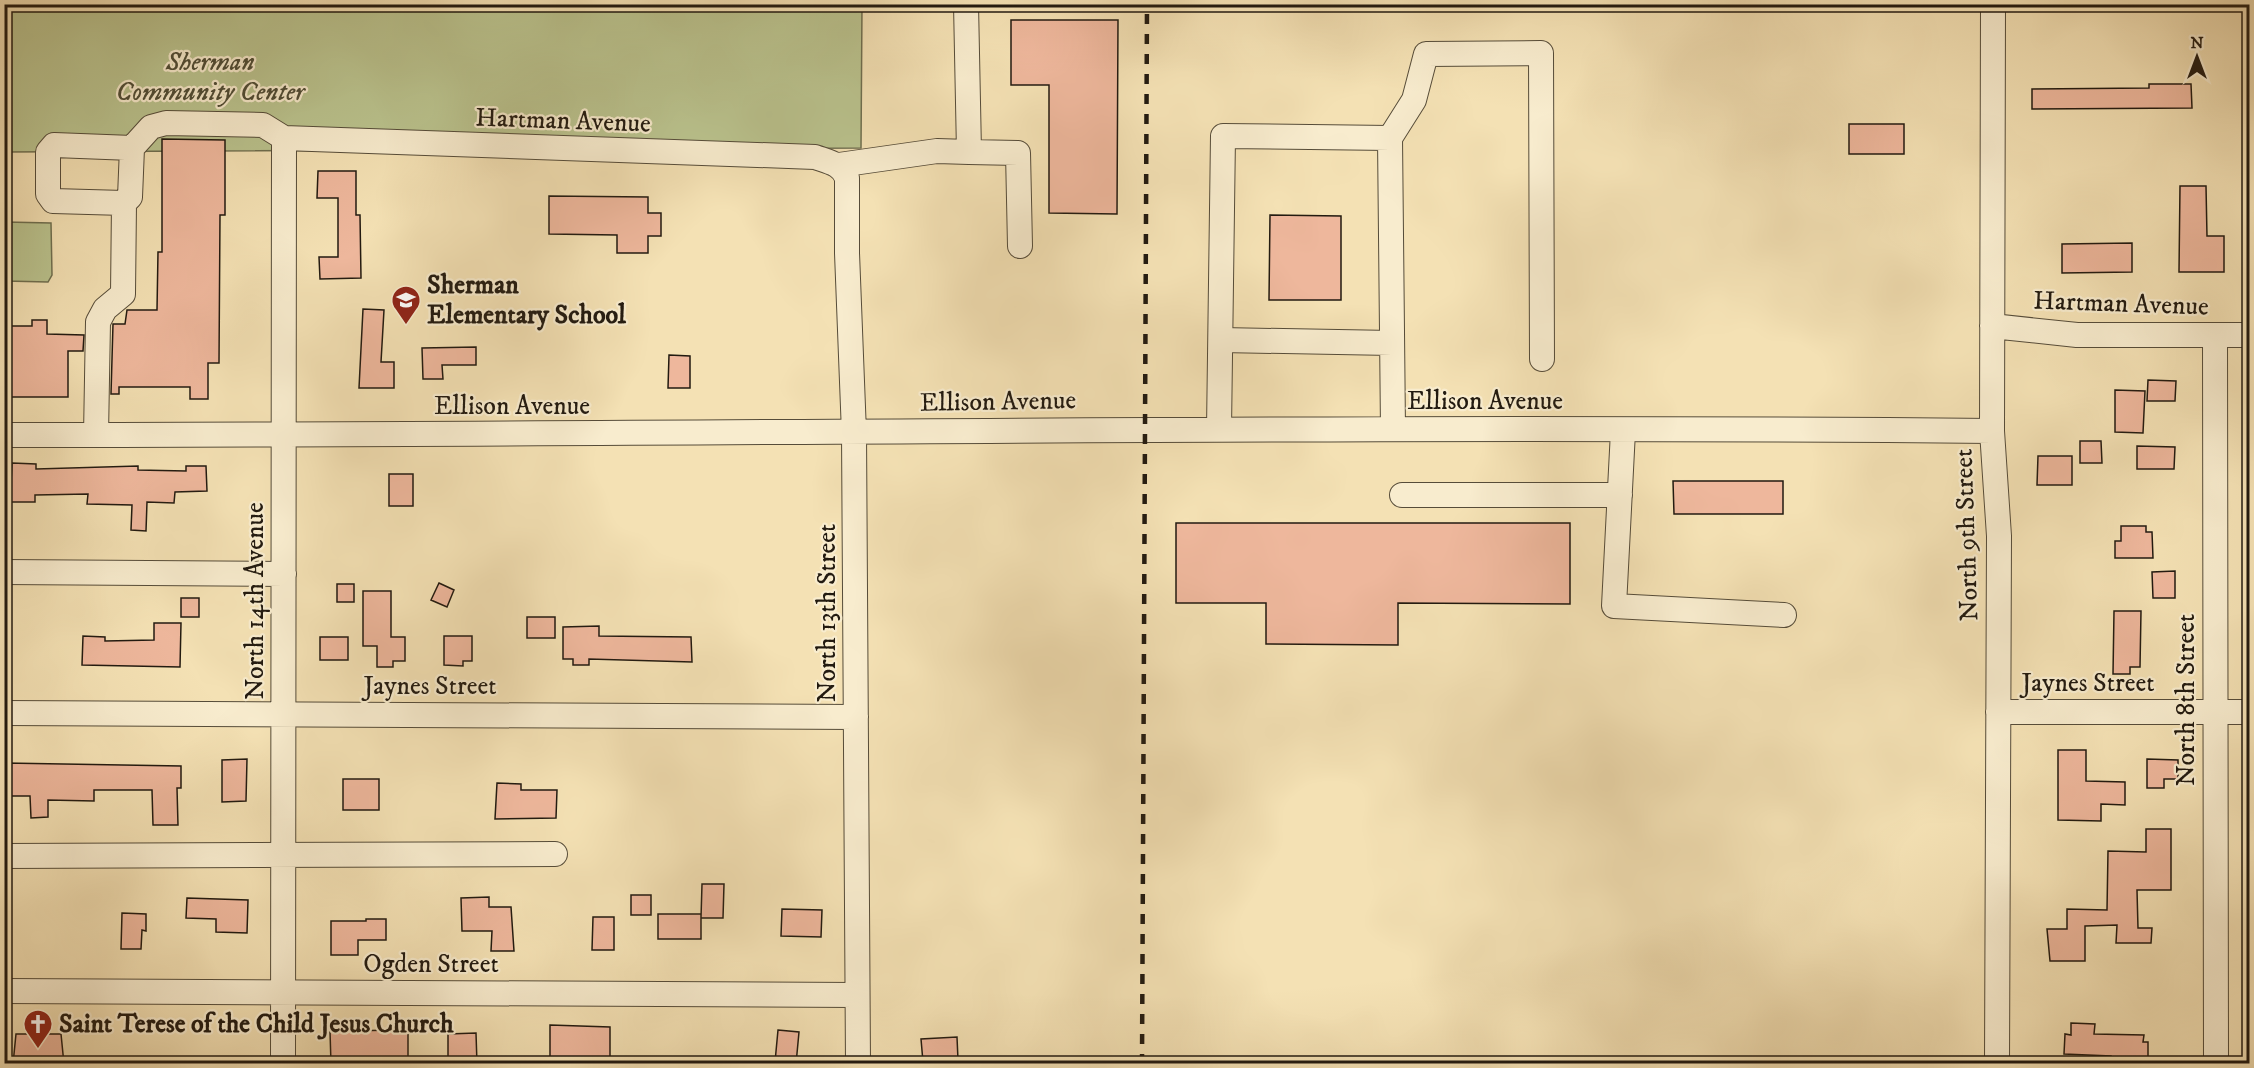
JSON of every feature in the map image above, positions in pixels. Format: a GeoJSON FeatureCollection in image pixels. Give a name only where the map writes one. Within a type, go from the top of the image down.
{"type":"FeatureCollection","features":[{"type":"Feature","properties":{"kind":"street"},"geometry":{"type":"LineString","coordinates":[[966,4],[969,152]]}},
{"type":"Feature","properties":{"kind":"street","name":"North 9th Street"},"geometry":{"type":"LineString","coordinates":[[1993,4],[1992,431],[1999,536],[1997,1064]]}},
{"type":"Feature","properties":{"kind":"street"},"geometry":{"type":"LineString","coordinates":[[1393,429],[1390,138],[1414,100],[1426,54],[1541,53],[1542,359]]}},
{"type":"Feature","properties":{"kind":"street"},"geometry":{"type":"LineString","coordinates":[[96,435],[98,322],[105,309],[123,294],[124,203],[130,197],[132,148],[150,127],[166,123],[263,125],[284,138]]}},
{"type":"Feature","properties":{"kind":"street"},"geometry":{"type":"LineString","coordinates":[[1219,429],[1223,136],[1390,138]]}},
{"type":"Feature","properties":{"kind":"street","name":"Hartman Avenue"},"geometry":{"type":"LineString","coordinates":[[284,138],[815,157],[839,165]]}},
{"type":"Feature","properties":{"kind":"street","name":"North 14th Avenue"},"geometry":{"type":"LineString","coordinates":[[283,1064],[284,138]]}},
{"type":"Feature","properties":{"kind":"street"},"geometry":{"type":"LineString","coordinates":[[124,203],[53,201],[48,194],[48,152],[54,145],[132,148]]}},
{"type":"Feature","properties":{"kind":"street"},"geometry":{"type":"LineString","coordinates":[[839,165],[937,151],[1018,153],[1020,246]]}},
{"type":"Feature","properties":{"kind":"street","name":"North 13th Street"},"geometry":{"type":"LineString","coordinates":[[839,165],[848,178],[847,253],[854,433],[858,1064]]}},
{"type":"Feature","properties":{"kind":"street","name":"Hartman Avenue"},"geometry":{"type":"LineString","coordinates":[[1992,326],[2077,335],[2250,335]]}},
{"type":"Feature","properties":{"kind":"street","name":"North 8th Street"},"geometry":{"type":"LineString","coordinates":[[2215,336],[2216,1064]]}},
{"type":"Feature","properties":{"kind":"street"},"geometry":{"type":"LineString","coordinates":[[1221,340],[1392,344]]}},
{"type":"Feature","properties":{"kind":"street","name":"Ellison Avenue"},"geometry":{"type":"LineString","coordinates":[[4,435],[854,433],[1219,429],[1992,431]]}},
{"type":"Feature","properties":{"kind":"street"},"geometry":{"type":"LineString","coordinates":[[1623,431],[1614,606],[1784,615]]}},
{"type":"Feature","properties":{"kind":"street"},"geometry":{"type":"LineString","coordinates":[[1402,495],[1620,495]]}},
{"type":"Feature","properties":{"kind":"street"},"geometry":{"type":"LineString","coordinates":[[4,572],[284,574]]}},
{"type":"Feature","properties":{"kind":"street","name":"Jaynes Street"},"geometry":{"type":"LineString","coordinates":[[1998,712],[2250,712]]}},
{"type":"Feature","properties":{"kind":"street","name":"Jaynes Street"},"geometry":{"type":"LineString","coordinates":[[4,713],[856,717]]}},
{"type":"Feature","properties":{"kind":"street"},"geometry":{"type":"LineString","coordinates":[[4,856],[555,854]]}},
{"type":"Feature","properties":{"kind":"street","name":"Ogden Street"},"geometry":{"type":"LineString","coordinates":[[4,992],[856,995]]}},
{"type":"Feature","properties":{"kind":"green space","name":"Sherman Community Center"},"geometry":{"type":"Polygon","coordinates":[[[4,5],[862,5],[861,148],[5,152],[4,5]]]}},
{"type":"Feature","properties":{"kind":"green space"},"geometry":{"type":"Polygon","coordinates":[[[5,222],[51,223],[52,275],[48,282],[5,281],[5,222]]]}},
{"type":"Feature","properties":{"kind":"building"},"geometry":{"type":"Polygon","coordinates":[[[1011,20],[1118,20],[1117,214],[1049,213],[1049,85],[1011,85],[1011,20]]]}},
{"type":"Feature","properties":{"kind":"building"},"geometry":{"type":"Polygon","coordinates":[[[2149,84],[2191,84],[2192,108],[2032,109],[2032,89],[2149,88],[2149,84]]]}},
{"type":"Feature","properties":{"kind":"building"},"geometry":{"type":"Polygon","coordinates":[[[1849,124],[1904,124],[1904,154],[1849,154],[1849,124]]]}},
{"type":"Feature","properties":{"kind":"building"},"geometry":{"type":"Polygon","coordinates":[[[162,139],[225,140],[225,215],[220,215],[219,363],[208,363],[208,399],[190,399],[190,387],[119,387],[119,394],[111,394],[113,324],[125,324],[127,310],[157,310],[158,252],[162,252],[162,139]]]}},
{"type":"Feature","properties":{"kind":"building"},"geometry":{"type":"Polygon","coordinates":[[[318,171],[356,171],[356,215],[360,215],[361,278],[320,279],[319,257],[338,257],[338,198],[317,198],[318,171]]]}},
{"type":"Feature","properties":{"kind":"building"},"geometry":{"type":"Polygon","coordinates":[[[2180,186],[2206,186],[2207,236],[2224,236],[2224,272],[2179,272],[2180,186]]]}},
{"type":"Feature","properties":{"kind":"building"},"geometry":{"type":"Polygon","coordinates":[[[549,196],[648,197],[648,213],[661,213],[661,236],[648,236],[648,253],[617,253],[617,235],[549,234],[549,196]]]}},
{"type":"Feature","properties":{"kind":"building"},"geometry":{"type":"Polygon","coordinates":[[[1270,215],[1341,216],[1341,300],[1269,300],[1270,215]]]}},
{"type":"Feature","properties":{"kind":"building"},"geometry":{"type":"Polygon","coordinates":[[[2132,243],[2132,272],[2062,273],[2062,244],[2132,243]]]}},
{"type":"Feature","properties":{"kind":"building"},"geometry":{"type":"Polygon","coordinates":[[[363,309],[384,310],[381,362],[394,362],[394,388],[359,388],[363,309]]]}},
{"type":"Feature","properties":{"kind":"building"},"geometry":{"type":"Polygon","coordinates":[[[32,320],[47,320],[47,334],[84,335],[83,351],[68,351],[68,397],[4,397],[4,326],[32,326],[32,320]]]}},
{"type":"Feature","properties":{"kind":"building"},"geometry":{"type":"Polygon","coordinates":[[[476,347],[476,365],[442,365],[443,379],[423,379],[422,348],[476,347]]]}},
{"type":"Feature","properties":{"kind":"building"},"geometry":{"type":"Polygon","coordinates":[[[669,355],[690,356],[690,388],[668,388],[669,355]]]}},
{"type":"Feature","properties":{"kind":"building"},"geometry":{"type":"Polygon","coordinates":[[[2148,380],[2176,381],[2175,401],[2147,401],[2148,380]]]}},
{"type":"Feature","properties":{"kind":"building"},"geometry":{"type":"Polygon","coordinates":[[[2115,390],[2145,391],[2143,433],[2115,432],[2115,390]]]}},
{"type":"Feature","properties":{"kind":"building"},"geometry":{"type":"Polygon","coordinates":[[[2080,441],[2101,441],[2102,463],[2080,463],[2080,441]]]}},
{"type":"Feature","properties":{"kind":"building"},"geometry":{"type":"Polygon","coordinates":[[[2137,446],[2175,447],[2174,469],[2137,469],[2137,446]]]}},
{"type":"Feature","properties":{"kind":"building"},"geometry":{"type":"Polygon","coordinates":[[[2038,456],[2072,456],[2072,485],[2037,485],[2038,456]]]}},
{"type":"Feature","properties":{"kind":"building"},"geometry":{"type":"Polygon","coordinates":[[[12,463],[36,464],[36,469],[138,466],[138,470],[186,471],[186,466],[206,466],[207,491],[175,492],[174,503],[147,502],[146,531],[131,530],[132,505],[87,504],[88,494],[35,495],[35,502],[10,502],[12,463]]]}},
{"type":"Feature","properties":{"kind":"building"},"geometry":{"type":"Polygon","coordinates":[[[389,474],[413,474],[413,506],[389,506],[389,474]]]}},
{"type":"Feature","properties":{"kind":"building"},"geometry":{"type":"Polygon","coordinates":[[[1673,481],[1783,481],[1783,514],[1674,514],[1673,481]]]}},
{"type":"Feature","properties":{"kind":"building"},"geometry":{"type":"Polygon","coordinates":[[[1176,523],[1570,523],[1570,604],[1398,603],[1398,645],[1266,644],[1266,603],[1176,603],[1176,523]]]}},
{"type":"Feature","properties":{"kind":"building"},"geometry":{"type":"Polygon","coordinates":[[[2121,526],[2146,526],[2146,532],[2152,532],[2153,558],[2115,558],[2115,541],[2121,541],[2121,526]]]}},
{"type":"Feature","properties":{"kind":"building"},"geometry":{"type":"Polygon","coordinates":[[[2175,571],[2175,598],[2153,598],[2152,572],[2175,571]]]}},
{"type":"Feature","properties":{"kind":"building"},"geometry":{"type":"Polygon","coordinates":[[[439,583],[454,590],[447,607],[431,600],[439,583]]]}},
{"type":"Feature","properties":{"kind":"building"},"geometry":{"type":"Polygon","coordinates":[[[337,584],[354,584],[354,602],[337,602],[337,584]]]}},
{"type":"Feature","properties":{"kind":"building"},"geometry":{"type":"Polygon","coordinates":[[[363,591],[391,591],[391,637],[405,637],[405,661],[393,661],[393,667],[377,667],[377,646],[363,646],[363,591]]]}},
{"type":"Feature","properties":{"kind":"building"},"geometry":{"type":"Polygon","coordinates":[[[181,598],[199,598],[199,617],[181,617],[181,598]]]}},
{"type":"Feature","properties":{"kind":"building"},"geometry":{"type":"Polygon","coordinates":[[[2114,611],[2141,611],[2140,667],[2130,667],[2130,674],[2113,674],[2114,611]]]}},
{"type":"Feature","properties":{"kind":"building"},"geometry":{"type":"Polygon","coordinates":[[[527,617],[555,617],[555,638],[527,638],[527,617]]]}},
{"type":"Feature","properties":{"kind":"building"},"geometry":{"type":"Polygon","coordinates":[[[154,623],[181,623],[180,667],[82,665],[83,636],[105,637],[105,641],[154,640],[154,623]]]}},
{"type":"Feature","properties":{"kind":"building"},"geometry":{"type":"Polygon","coordinates":[[[599,626],[599,636],[691,637],[692,662],[589,659],[589,665],[573,665],[573,659],[563,659],[563,627],[599,626]]]}},
{"type":"Feature","properties":{"kind":"building"},"geometry":{"type":"Polygon","coordinates":[[[444,636],[472,636],[472,661],[463,661],[463,666],[444,665],[444,636]]]}},
{"type":"Feature","properties":{"kind":"building"},"geometry":{"type":"Polygon","coordinates":[[[320,637],[348,637],[348,660],[320,660],[320,637]]]}},
{"type":"Feature","properties":{"kind":"building"},"geometry":{"type":"Polygon","coordinates":[[[2058,750],[2086,750],[2086,781],[2125,782],[2125,805],[2101,804],[2101,821],[2058,820],[2058,750]]]}},
{"type":"Feature","properties":{"kind":"building"},"geometry":{"type":"Polygon","coordinates":[[[247,759],[246,801],[222,802],[222,760],[247,759]]]}},
{"type":"Feature","properties":{"kind":"building"},"geometry":{"type":"Polygon","coordinates":[[[2147,759],[2178,760],[2178,779],[2164,779],[2164,788],[2147,788],[2147,759]]]}},
{"type":"Feature","properties":{"kind":"building"},"geometry":{"type":"Polygon","coordinates":[[[4,763],[181,766],[181,788],[177,788],[178,825],[153,825],[152,790],[94,790],[94,801],[48,800],[48,817],[31,818],[30,796],[4,796],[4,763]]]}},
{"type":"Feature","properties":{"kind":"building"},"geometry":{"type":"Polygon","coordinates":[[[343,779],[379,779],[379,810],[343,810],[343,779]]]}},
{"type":"Feature","properties":{"kind":"building"},"geometry":{"type":"Polygon","coordinates":[[[497,783],[521,784],[521,790],[557,790],[556,818],[495,819],[497,783]]]}},
{"type":"Feature","properties":{"kind":"building"},"geometry":{"type":"Polygon","coordinates":[[[2146,829],[2171,829],[2171,890],[2137,890],[2138,928],[2152,928],[2151,943],[2116,943],[2117,925],[2085,926],[2085,961],[2050,961],[2047,929],[2067,929],[2067,909],[2107,910],[2108,851],[2146,852],[2146,829]]]}},
{"type":"Feature","properties":{"kind":"building"},"geometry":{"type":"Polygon","coordinates":[[[702,884],[724,884],[723,918],[701,918],[702,884]]]}},
{"type":"Feature","properties":{"kind":"building"},"geometry":{"type":"Polygon","coordinates":[[[631,895],[651,895],[651,915],[631,915],[631,895]]]}},
{"type":"Feature","properties":{"kind":"building"},"geometry":{"type":"Polygon","coordinates":[[[489,897],[489,907],[511,907],[514,951],[491,951],[492,931],[462,931],[461,898],[489,897]]]}},
{"type":"Feature","properties":{"kind":"building"},"geometry":{"type":"Polygon","coordinates":[[[187,898],[248,900],[247,933],[216,932],[216,919],[186,918],[187,898]]]}},
{"type":"Feature","properties":{"kind":"building"},"geometry":{"type":"Polygon","coordinates":[[[782,909],[822,910],[821,937],[781,936],[782,909]]]}},
{"type":"Feature","properties":{"kind":"building"},"geometry":{"type":"Polygon","coordinates":[[[122,913],[146,914],[146,931],[142,930],[141,949],[121,949],[122,913]]]}},
{"type":"Feature","properties":{"kind":"building"},"geometry":{"type":"Polygon","coordinates":[[[658,914],[701,914],[701,939],[658,939],[658,914]]]}},
{"type":"Feature","properties":{"kind":"building"},"geometry":{"type":"Polygon","coordinates":[[[593,917],[614,917],[614,950],[592,950],[593,917]]]}},
{"type":"Feature","properties":{"kind":"building"},"geometry":{"type":"Polygon","coordinates":[[[366,919],[386,919],[386,940],[358,940],[358,955],[331,955],[331,921],[366,921],[366,919]]]}},
{"type":"Feature","properties":{"kind":"building"},"geometry":{"type":"Polygon","coordinates":[[[32,1014],[47,1014],[48,1034],[61,1034],[64,1064],[13,1064],[16,1034],[30,1034],[32,1014]]]}},
{"type":"Feature","properties":{"kind":"building"},"geometry":{"type":"Polygon","coordinates":[[[2071,1023],[2095,1024],[2094,1034],[2144,1035],[2143,1042],[2148,1042],[2148,1061],[2119,1064],[2119,1059],[2111,1059],[2111,1056],[2064,1054],[2065,1034],[2071,1035],[2071,1023]]]}},
{"type":"Feature","properties":{"kind":"building"},"geometry":{"type":"Polygon","coordinates":[[[550,1025],[610,1027],[610,1062],[550,1060],[550,1025]]]}},
{"type":"Feature","properties":{"kind":"building"},"geometry":{"type":"Polygon","coordinates":[[[408,1030],[408,1064],[331,1064],[330,1031],[408,1030]]]}},
{"type":"Feature","properties":{"kind":"building"},"geometry":{"type":"Polygon","coordinates":[[[778,1030],[799,1032],[796,1064],[775,1062],[778,1030]]]}},
{"type":"Feature","properties":{"kind":"building"},"geometry":{"type":"Polygon","coordinates":[[[476,1033],[477,1064],[448,1064],[448,1034],[476,1033]]]}},
{"type":"Feature","properties":{"kind":"building"},"geometry":{"type":"Polygon","coordinates":[[[957,1037],[958,1060],[923,1062],[921,1039],[957,1037]]]}},
{"type":"Feature","properties":{"kind":"railway"},"geometry":{"type":"LineString","coordinates":[[1142,1064],[1147,4]]}},
{"type":"Feature","properties":{"kind":"place","name":"Sherman Elementary School"},"geometry":{"type":"Point","coordinates":[406,326]}},
{"type":"Feature","properties":{"kind":"place","name":"Saint Terese of the Child Jesus Church"},"geometry":{"type":"Point","coordinates":[38,1050]}}]}
